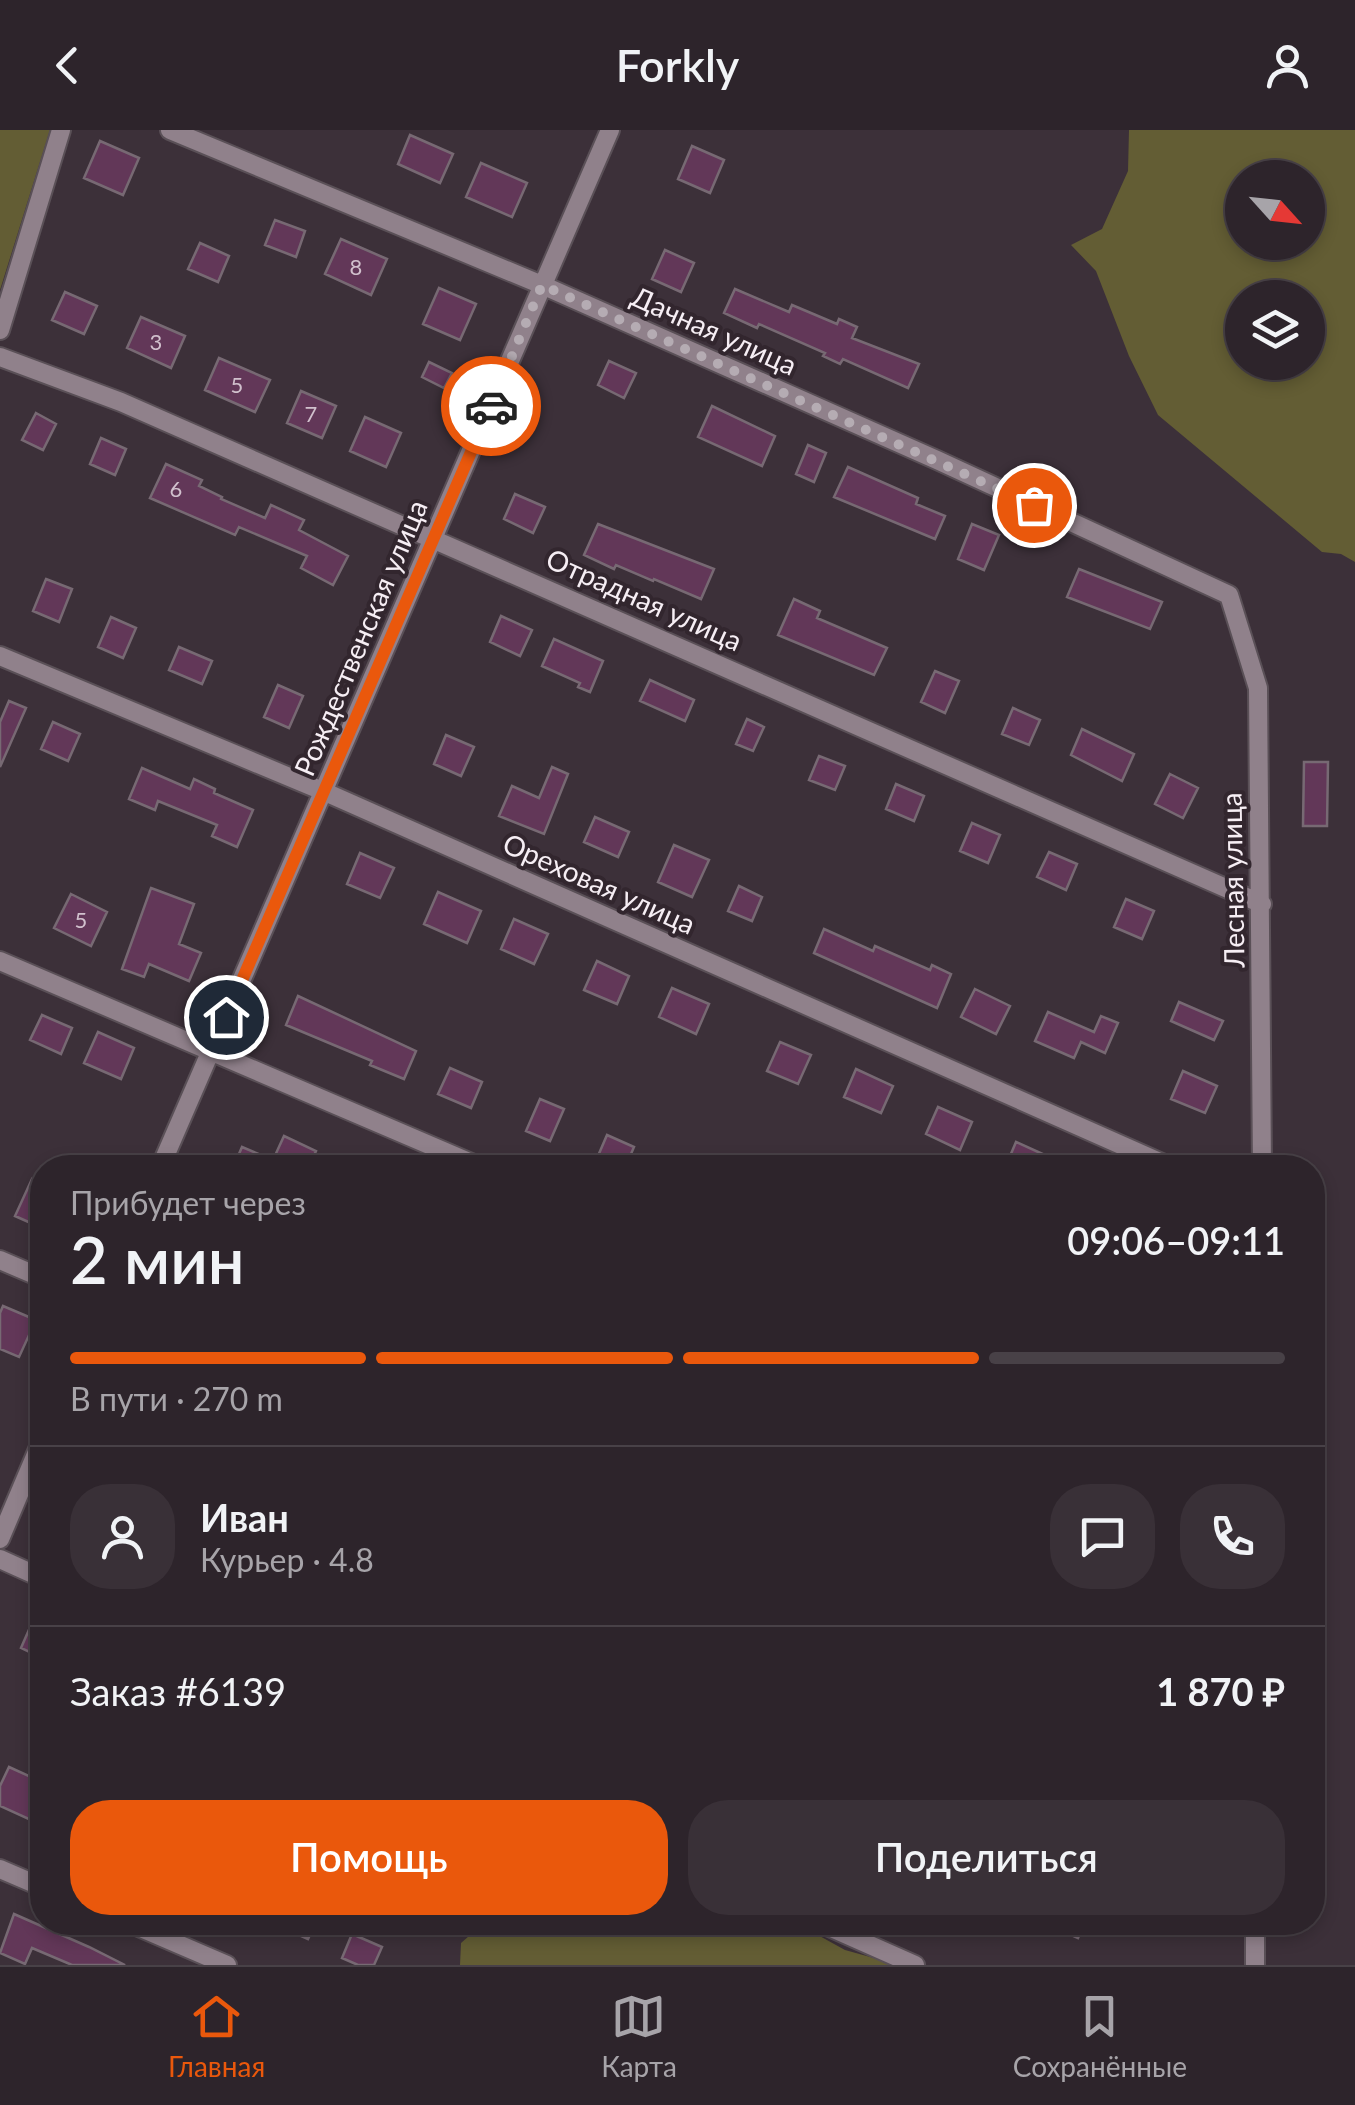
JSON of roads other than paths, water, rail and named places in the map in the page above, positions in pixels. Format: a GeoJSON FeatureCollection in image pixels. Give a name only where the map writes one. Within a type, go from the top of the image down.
{"type":"FeatureCollection","features":[{"type":"Feature","properties":{"kind":"street"},"geometry":{"type":"LineString","coordinates":[[0,330],[61,130]]}},
{"type":"Feature","properties":{"kind":"street","name":"Дачная улица"},"geometry":{"type":"LineString","coordinates":[[170,130],[542,285],[937,460],[1229,596]]}},
{"type":"Feature","properties":{"kind":"street","name":"Рождественская улица"},"geometry":{"type":"LineString","coordinates":[[166,1155],[610,130]]}},
{"type":"Feature","properties":{"kind":"street","name":"Отрадная улица"},"geometry":{"type":"LineString","coordinates":[[0,358],[121,402],[1262,904]]}},
{"type":"Feature","properties":{"kind":"street","name":"Лесная улица"},"geometry":{"type":"LineString","coordinates":[[1229,596],[1258,688],[1262,1155]]}},
{"type":"Feature","properties":{"kind":"street","name":"Ореховая улица"},"geometry":{"type":"LineString","coordinates":[[0,656],[325,792],[1143,1155]]}},
{"type":"Feature","properties":{"kind":"street"},"geometry":{"type":"LineString","coordinates":[[0,961],[453,1155]]}},
{"type":"Feature","properties":{"kind":"street"},"geometry":{"type":"LineString","coordinates":[[0,1260],[30,1273]]}},
{"type":"Feature","properties":{"kind":"street"},"geometry":{"type":"LineString","coordinates":[[0,1539],[30,1468]]}},
{"type":"Feature","properties":{"kind":"street"},"geometry":{"type":"LineString","coordinates":[[0,1559],[30,1573]]}},
{"type":"Feature","properties":{"kind":"street"},"geometry":{"type":"LineString","coordinates":[[0,1868],[30,1881]]}},
{"type":"Feature","properties":{"kind":"street"},"geometry":{"type":"LineString","coordinates":[[157,1935],[227,1965]]}},
{"type":"Feature","properties":{"kind":"street"},"geometry":{"type":"LineString","coordinates":[[847,1935],[915,1965]]}},
{"type":"Feature","properties":{"kind":"street"},"geometry":{"type":"LineString","coordinates":[[1255,1935],[1256,1965]]}}]}
